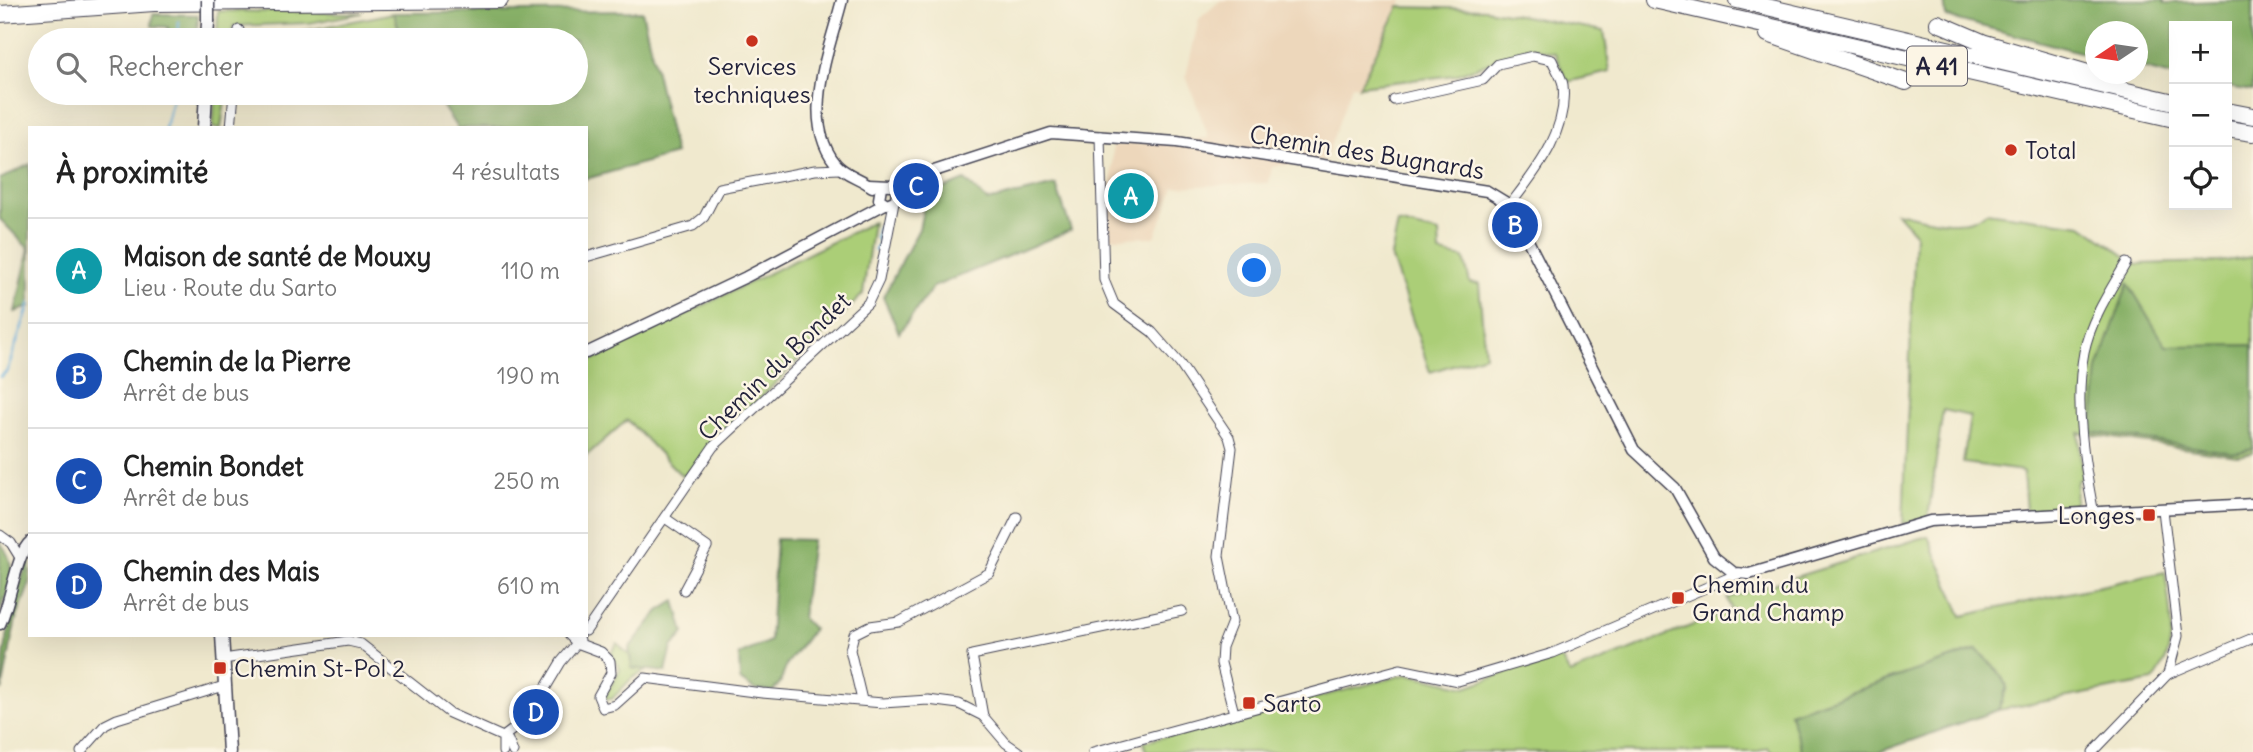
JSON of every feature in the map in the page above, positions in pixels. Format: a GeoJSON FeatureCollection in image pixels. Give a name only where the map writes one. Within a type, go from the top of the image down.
{"type":"FeatureCollection","features":[{"type":"Feature","properties":{"kind":"highway"},"geometry":{"type":"LineString","coordinates":[[0,14],[154,3],[500,0]]}},
{"type":"Feature","properties":{"kind":"highway","name":"A 41"},"geometry":{"type":"LineString","coordinates":[[1654,0],[2169,118]]}},
{"type":"Feature","properties":{"kind":"highway","name":"A 41"},"geometry":{"type":"LineString","coordinates":[[1737,0],[2169,100]]}},
{"type":"Feature","properties":{"kind":"highway"},"geometry":{"type":"LineString","coordinates":[[1700,9],[1906,82]]}},
{"type":"Feature","properties":{"kind":"highway"},"geometry":{"type":"LineString","coordinates":[[1938,23],[1985,43],[2169,99]]}},
{"type":"Feature","properties":{"kind":"highway"},"geometry":{"type":"LineString","coordinates":[[2232,112],[2253,116]]}},
{"type":"Feature","properties":{"kind":"highway"},"geometry":{"type":"LineString","coordinates":[[2232,129],[2253,133]]}},
{"type":"Feature","properties":{"kind":"main road"},"geometry":{"type":"LineString","coordinates":[[208,0],[208,28]]}},
{"type":"Feature","properties":{"kind":"main road"},"geometry":{"type":"LineString","coordinates":[[204,126],[205,105]]}},
{"type":"Feature","properties":{"kind":"main road"},"geometry":{"type":"LineString","coordinates":[[222,637],[229,752]]}},
{"type":"Feature","properties":{"kind":"street"},"geometry":{"type":"LineString","coordinates":[[842,0],[818,100],[818,119],[827,152],[841,169],[887,196]]}},
{"type":"Feature","properties":{"kind":"street"},"geometry":{"type":"LineString","coordinates":[[1394,100],[1483,80],[1498,64],[1533,56],[1552,60],[1563,84],[1560,118],[1548,154],[1510,205]]}},
{"type":"Feature","properties":{"kind":"street"},"geometry":{"type":"LineString","coordinates":[[230,126],[233,105]]}},
{"type":"Feature","properties":{"kind":"street","name":"Chemin des Bugnards"},"geometry":{"type":"LineString","coordinates":[[588,353],[873,212],[887,196],[908,180],[1051,133],[1177,142],[1487,191],[1510,205],[1634,450],[1675,488],[1708,550],[1718,561],[1741,572]]}},
{"type":"Feature","properties":{"kind":"street"},"geometry":{"type":"LineString","coordinates":[[1100,136],[1104,280],[1108,294],[1114,304],[1152,332],[1180,364],[1228,437],[1232,448],[1219,556],[1233,622],[1222,647],[1221,663],[1234,713]]}},
{"type":"Feature","properties":{"kind":"street"},"geometry":{"type":"LineString","coordinates":[[588,256],[692,226],[705,217],[719,188],[815,170],[841,169]]}},
{"type":"Feature","properties":{"kind":"street","name":"Chemin du Bondet"},"geometry":{"type":"LineString","coordinates":[[588,628],[713,447],[867,303],[879,280],[889,222],[887,196]]}},
{"type":"Feature","properties":{"kind":"street"},"geometry":{"type":"LineString","coordinates":[[2094,514],[2081,417],[2084,352],[2099,310],[2126,263]]}},
{"type":"Feature","properties":{"kind":"street"},"geometry":{"type":"LineString","coordinates":[[1093,752],[1400,669],[1458,681],[1553,653],[1722,583],[1741,572],[1930,521],[2253,504]]}},
{"type":"Feature","properties":{"kind":"street"},"geometry":{"type":"LineString","coordinates":[[2163,510],[2178,636],[2168,674]]}},
{"type":"Feature","properties":{"kind":"street"},"geometry":{"type":"LineString","coordinates":[[862,699],[850,650],[849,641],[854,634],[870,626],[899,622],[989,573],[1017,517]]}},
{"type":"Feature","properties":{"kind":"street"},"geometry":{"type":"LineString","coordinates":[[665,518],[707,547],[684,590]]}},
{"type":"Feature","properties":{"kind":"street"},"geometry":{"type":"LineString","coordinates":[[0,624],[15,586],[23,549],[3,534]]}},
{"type":"Feature","properties":{"kind":"street"},"geometry":{"type":"LineString","coordinates":[[983,716],[972,655],[1182,611]]}},
{"type":"Feature","properties":{"kind":"street"},"geometry":{"type":"LineString","coordinates":[[2092,752],[2168,674],[2253,638]]}},
{"type":"Feature","properties":{"kind":"street"},"geometry":{"type":"LineString","coordinates":[[503,737],[527,719],[561,662],[580,639],[610,661],[611,673],[598,696],[603,708],[615,705],[645,678],[762,693],[883,702],[944,701],[971,707],[983,716],[1006,743],[1019,752]]}},
{"type":"Feature","properties":{"kind":"street"},"geometry":{"type":"LineString","coordinates":[[223,659],[348,641],[361,644],[449,713],[508,740],[513,752]]}},
{"type":"Feature","properties":{"kind":"street"},"geometry":{"type":"LineString","coordinates":[[81,752],[105,724],[224,687]]}},
{"type":"Feature","properties":{"kind":"street"},"geometry":{"type":"LineString","coordinates":[[503,737],[503,752]]}},
{"type":"Feature","properties":{"kind":"shaded area"},"geometry":{"type":"Polygon","coordinates":[[[1221,0],[1403,0],[1359,86],[1352,85],[1325,161],[1272,166],[1269,183],[1174,187],[1155,237],[1109,238],[1113,146],[1209,138],[1186,76],[1199,19],[1221,0]]]}},
{"type":"Feature","properties":{"kind":"green space"},"geometry":{"type":"Polygon","coordinates":[[[1944,0],[2164,0],[2164,3],[2253,0],[2253,91],[2232,88],[2232,21],[2169,21],[2169,76],[2148,70],[2148,21],[2085,21],[2085,53],[1946,17],[1944,0]]]}},
{"type":"Feature","properties":{"kind":"green space"},"geometry":{"type":"Polygon","coordinates":[[[1399,7],[1486,9],[1604,31],[1610,72],[1567,82],[1555,53],[1529,47],[1456,75],[1359,86],[1399,7]]]}},
{"type":"Feature","properties":{"kind":"green space"},"geometry":{"type":"Polygon","coordinates":[[[218,11],[362,13],[309,23],[217,28],[218,11]]]}},
{"type":"Feature","properties":{"kind":"green space"},"geometry":{"type":"Polygon","coordinates":[[[642,11],[675,154],[588,178],[588,126],[456,126],[442,105],[588,105],[588,28],[398,28],[394,13],[642,11]]]}},
{"type":"Feature","properties":{"kind":"green space"},"geometry":{"type":"Polygon","coordinates":[[[394,13],[398,28],[319,28],[394,13]]]}},
{"type":"Feature","properties":{"kind":"green space"},"geometry":{"type":"Polygon","coordinates":[[[153,14],[198,15],[197,28],[152,26],[153,14]]]}},
{"type":"Feature","properties":{"kind":"green space"},"geometry":{"type":"Polygon","coordinates":[[[214,105],[224,105],[221,126],[213,126],[214,105]]]}},
{"type":"Feature","properties":{"kind":"green space"},"geometry":{"type":"Polygon","coordinates":[[[28,165],[28,248],[0,219],[0,179],[28,165]]]}},
{"type":"Feature","properties":{"kind":"green space"},"geometry":{"type":"Polygon","coordinates":[[[965,180],[987,201],[1056,185],[1071,230],[933,287],[899,333],[883,297],[919,229],[926,196],[965,180]]]}},
{"type":"Feature","properties":{"kind":"green space"},"geometry":{"type":"Polygon","coordinates":[[[1896,212],[1955,222],[1977,218],[1986,212],[2082,225],[2137,264],[2219,262],[2253,257],[2253,453],[2237,456],[2079,433],[2082,477],[2077,481],[2074,511],[2026,512],[2023,471],[1963,463],[1970,416],[1943,410],[1928,518],[1903,524],[1915,233],[1896,212]]]}},
{"type":"Feature","properties":{"kind":"green space"},"geometry":{"type":"Polygon","coordinates":[[[873,222],[863,294],[683,477],[627,420],[588,454],[588,362],[873,222]]]}},
{"type":"Feature","properties":{"kind":"green space"},"geometry":{"type":"Polygon","coordinates":[[[1398,223],[1439,233],[1440,253],[1464,258],[1470,283],[1479,284],[1485,355],[1430,372],[1391,256],[1398,223]]]}},
{"type":"Feature","properties":{"kind":"green space"},"geometry":{"type":"Polygon","coordinates":[[[28,254],[28,308],[15,312],[28,254]]]}},
{"type":"Feature","properties":{"kind":"green space"},"geometry":{"type":"Polygon","coordinates":[[[2128,283],[2166,346],[2253,345],[2253,449],[2235,453],[2092,432],[2098,369],[2128,283]]]}},
{"type":"Feature","properties":{"kind":"green space"},"geometry":{"type":"Polygon","coordinates":[[[1928,536],[1962,616],[2165,572],[2171,629],[2167,656],[2161,668],[2153,681],[1998,710],[2007,687],[1998,670],[1977,650],[1790,713],[1802,752],[1771,752],[1768,747],[1757,752],[1146,752],[1144,742],[1408,674],[1466,687],[1559,654],[1570,674],[1731,610],[1727,598],[1928,536]]]}},
{"type":"Feature","properties":{"kind":"green space"},"geometry":{"type":"Polygon","coordinates":[[[776,539],[812,540],[802,618],[813,629],[787,664],[780,683],[773,691],[755,690],[740,680],[739,655],[770,641],[776,539]]]}},
{"type":"Feature","properties":{"kind":"green space"},"geometry":{"type":"Polygon","coordinates":[[[0,542],[10,560],[11,576],[0,612],[0,542]]]}},
{"type":"Feature","properties":{"kind":"green space"},"geometry":{"type":"Polygon","coordinates":[[[28,560],[28,588],[15,623],[2,691],[4,659],[15,603],[28,560]]]}},
{"type":"Feature","properties":{"kind":"green space"},"geometry":{"type":"Polygon","coordinates":[[[675,601],[684,633],[672,647],[666,672],[632,668],[629,648],[659,611],[675,601]]]}},
{"type":"Feature","properties":{"kind":"green space"},"geometry":{"type":"Polygon","coordinates":[[[617,643],[630,656],[632,668],[647,670],[632,678],[612,699],[607,699],[605,695],[620,670],[611,653],[617,643]]]}},
{"type":"Feature","properties":{"kind":"green space"},"geometry":{"type":"Polygon","coordinates":[[[1977,650],[1998,671],[2007,687],[1998,710],[1879,752],[1802,752],[1790,713],[1977,650]]]}},
{"type":"Feature","properties":{"kind":"waterway"},"geometry":{"type":"LineString","coordinates":[[179,21],[179,28]]}},
{"type":"Feature","properties":{"kind":"waterway"},"geometry":{"type":"LineString","coordinates":[[166,126],[171,105]]}},
{"type":"Feature","properties":{"kind":"waterway"},"geometry":{"type":"LineString","coordinates":[[875,250],[879,244],[876,236],[880,223]]}},
{"type":"Feature","properties":{"kind":"waterway"},"geometry":{"type":"LineString","coordinates":[[0,377],[7,371],[28,309]]}},
{"type":"Feature","properties":{"kind":"place","name":"Services techniques"},"geometry":{"type":"Point","coordinates":[752,41]}},
{"type":"Feature","properties":{"kind":"place","name":"Total"},"geometry":{"type":"Point","coordinates":[2011,150]}},
{"type":"Feature","properties":{"kind":"place","name":"Chemin Bondet"},"geometry":{"type":"Point","coordinates":[916,186]}},
{"type":"Feature","properties":{"kind":"place","name":"Maison de santé de Mouxy"},"geometry":{"type":"Point","coordinates":[1131,196]}},
{"type":"Feature","properties":{"kind":"place","name":"Chemin de la Pierre"},"geometry":{"type":"Point","coordinates":[1515,225]}},
{"type":"Feature","properties":{"kind":"place","name":"Longes"},"geometry":{"type":"Point","coordinates":[2149,515]}},
{"type":"Feature","properties":{"kind":"place","name":"Chemin du Grand Champ"},"geometry":{"type":"Point","coordinates":[1678,598]}},
{"type":"Feature","properties":{"kind":"place","name":"Chemin St-Pol 2"},"geometry":{"type":"Point","coordinates":[220,668]}},
{"type":"Feature","properties":{"kind":"place","name":"Sarto"},"geometry":{"type":"Point","coordinates":[1249,703]}},
{"type":"Feature","properties":{"kind":"place","name":"Chemin des Mais"},"geometry":{"type":"Point","coordinates":[536,712]}}]}
